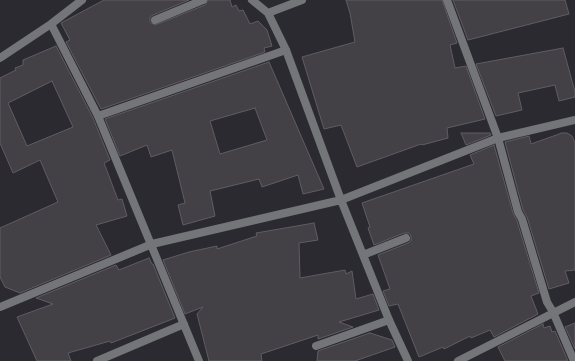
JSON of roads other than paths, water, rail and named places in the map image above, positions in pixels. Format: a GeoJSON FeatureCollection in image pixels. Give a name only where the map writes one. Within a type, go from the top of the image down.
{"type":"FeatureCollection","features":[{"type":"Feature","properties":{"kind":"street"},"geometry":{"type":"LineString","coordinates":[[0,58],[51,24],[82,0]]}},
{"type":"Feature","properties":{"kind":"street"},"geometry":{"type":"LineString","coordinates":[[154,20],[203,0]]}},
{"type":"Feature","properties":{"kind":"street"},"geometry":{"type":"LineString","coordinates":[[252,0],[268,13],[286,50],[341,200],[389,320],[408,361]]}},
{"type":"Feature","properties":{"kind":"street"},"geometry":{"type":"LineString","coordinates":[[268,13],[302,0]]}},
{"type":"Feature","properties":{"kind":"street"},"geometry":{"type":"LineString","coordinates":[[447,0],[498,138],[516,205],[522,219],[547,302],[553,312],[574,361]]}},
{"type":"Feature","properties":{"kind":"street"},"geometry":{"type":"LineString","coordinates":[[51,24],[98,116],[199,361]]}},
{"type":"Feature","properties":{"kind":"street"},"geometry":{"type":"LineString","coordinates":[[98,116],[286,50]]}},
{"type":"Feature","properties":{"kind":"street"},"geometry":{"type":"LineString","coordinates":[[0,306],[152,244],[341,200],[498,138],[575,120]]}},
{"type":"Feature","properties":{"kind":"street"},"geometry":{"type":"LineString","coordinates":[[364,255],[406,238]]}},
{"type":"Feature","properties":{"kind":"street"},"geometry":{"type":"LineString","coordinates":[[458,361],[575,302]]}},
{"type":"Feature","properties":{"kind":"street"},"geometry":{"type":"LineString","coordinates":[[316,346],[389,320]]}},
{"type":"Feature","properties":{"kind":"street"},"geometry":{"type":"LineString","coordinates":[[97,361],[184,324]]}}]}
